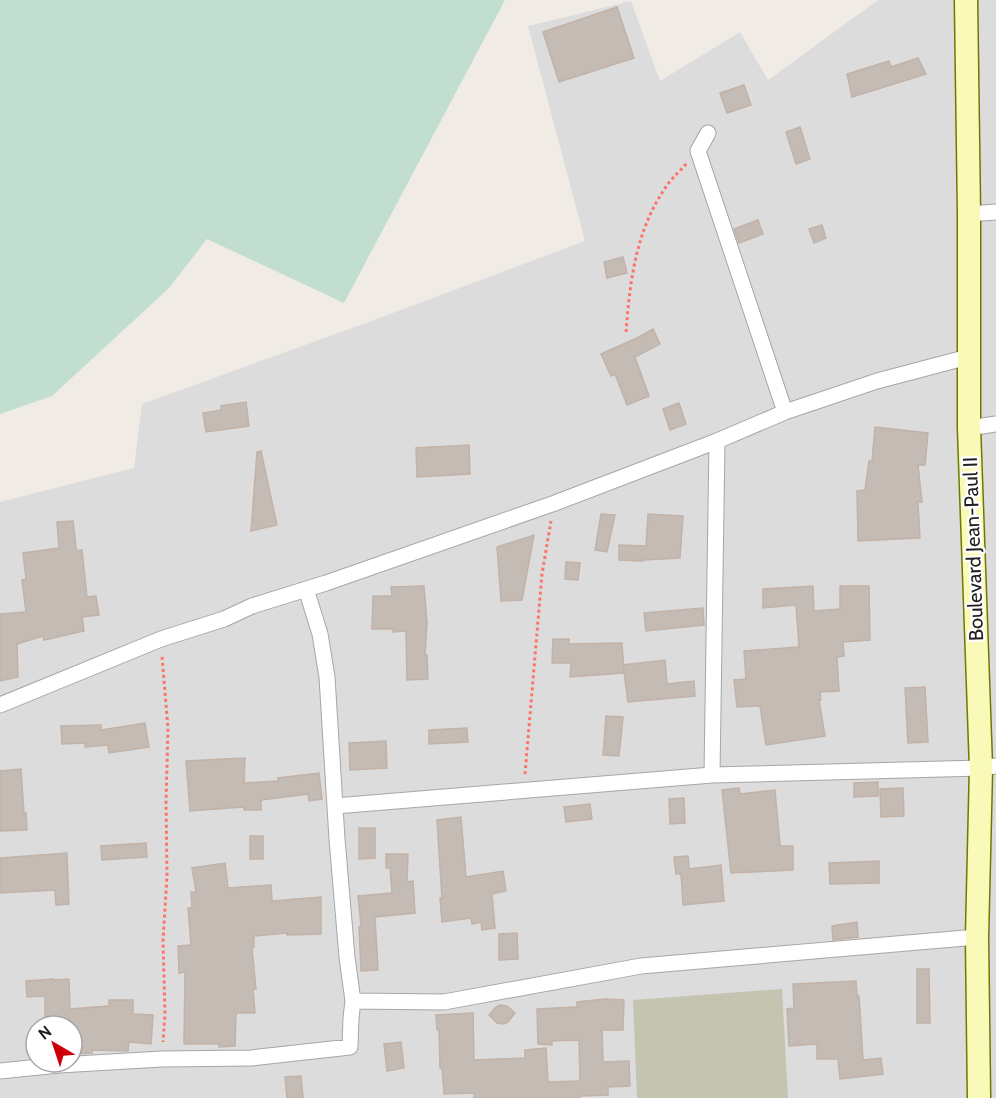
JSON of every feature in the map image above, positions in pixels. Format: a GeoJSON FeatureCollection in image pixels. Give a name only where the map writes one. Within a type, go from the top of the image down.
{"type":"FeatureCollection","features":[{"type":"Feature","properties":{"kind":"main road","name":"Boulevard Jean-Paul II"},"geometry":{"type":"LineString","coordinates":[[966,0],[969,428],[988,767],[977,938],[979,1098]]}},
{"type":"Feature","properties":{"kind":"street"},"geometry":{"type":"LineString","coordinates":[[708,133],[698,151],[785,412]]}},
{"type":"Feature","properties":{"kind":"street"},"geometry":{"type":"LineString","coordinates":[[969,214],[996,212]]}},
{"type":"Feature","properties":{"kind":"street"},"geometry":{"type":"LineString","coordinates":[[0,705],[160,639],[224,619],[252,606],[555,502],[717,441],[785,412],[877,381],[968,357]]}},
{"type":"Feature","properties":{"kind":"street"},"geometry":{"type":"LineString","coordinates":[[969,428],[996,424]]}},
{"type":"Feature","properties":{"kind":"street"},"geometry":{"type":"LineString","coordinates":[[712,775],[717,441]]}},
{"type":"Feature","properties":{"kind":"street"},"geometry":{"type":"LineString","coordinates":[[0,1071],[162,1059],[251,1058],[350,1047],[353,1001],[347,957],[327,677],[320,634],[306,589]]}},
{"type":"Feature","properties":{"kind":"street"},"geometry":{"type":"LineString","coordinates":[[335,806],[712,775],[988,767]]}},
{"type":"Feature","properties":{"kind":"street"},"geometry":{"type":"LineString","coordinates":[[353,1001],[444,1002],[641,966],[977,938]]}},
{"type":"Feature","properties":{"kind":"path"},"geometry":{"type":"LineString","coordinates":[[626,332],[629,292],[635,258],[648,219],[668,184],[698,151]]}},
{"type":"Feature","properties":{"kind":"path"},"geometry":{"type":"LineString","coordinates":[[524,790],[542,574],[555,502]]}},
{"type":"Feature","properties":{"kind":"path"},"geometry":{"type":"LineString","coordinates":[[160,639],[168,728],[167,876],[163,940],[165,1014],[162,1059]]}},
{"type":"Feature","properties":{"kind":"shaded area"},"geometry":{"type":"Polygon","coordinates":[[[0,0],[505,0],[344,303],[207,239],[169,288],[52,396],[0,414],[0,0]]]}},
{"type":"Feature","properties":{"kind":"shaded area"},"geometry":{"type":"Polygon","coordinates":[[[878,0],[996,0],[996,1098],[0,1098],[0,502],[134,468],[142,404],[585,241],[528,26],[631,1],[660,81],[740,32],[768,80],[878,0]]]}},
{"type":"Feature","properties":{"kind":"shaded area"},"geometry":{"type":"Polygon","coordinates":[[[782,989],[788,1098],[637,1098],[633,1000],[782,989]]]}},
{"type":"Feature","properties":{"kind":"building"},"geometry":{"type":"Polygon","coordinates":[[[617,7],[634,58],[559,82],[543,32],[617,7]]]}},
{"type":"Feature","properties":{"kind":"building"},"geometry":{"type":"Polygon","coordinates":[[[918,58],[926,74],[852,97],[847,74],[889,61],[891,67],[918,58]]]}},
{"type":"Feature","properties":{"kind":"building"},"geometry":{"type":"Polygon","coordinates":[[[744,85],[751,105],[727,113],[720,93],[744,85]]]}},
{"type":"Feature","properties":{"kind":"building"},"geometry":{"type":"Polygon","coordinates":[[[800,127],[810,159],[796,164],[786,132],[800,127]]]}},
{"type":"Feature","properties":{"kind":"building"},"geometry":{"type":"Polygon","coordinates":[[[758,220],[763,234],[739,243],[734,229],[758,220]]]}},
{"type":"Feature","properties":{"kind":"building"},"geometry":{"type":"Polygon","coordinates":[[[822,225],[826,238],[814,243],[809,229],[822,225]]]}},
{"type":"Feature","properties":{"kind":"building"},"geometry":{"type":"Polygon","coordinates":[[[623,257],[627,273],[607,278],[604,262],[623,257]]]}},
{"type":"Feature","properties":{"kind":"building"},"geometry":{"type":"Polygon","coordinates":[[[653,329],[660,344],[635,357],[649,396],[627,405],[615,374],[611,376],[601,354],[653,329]]]}},
{"type":"Feature","properties":{"kind":"building"},"geometry":{"type":"Polygon","coordinates":[[[246,402],[249,426],[206,432],[203,413],[221,410],[221,406],[246,402]]]}},
{"type":"Feature","properties":{"kind":"building"},"geometry":{"type":"Polygon","coordinates":[[[679,403],[686,424],[670,430],[663,409],[679,403]]]}},
{"type":"Feature","properties":{"kind":"building"},"geometry":{"type":"Polygon","coordinates":[[[875,427],[928,433],[925,465],[918,465],[922,502],[918,502],[920,538],[858,541],[857,491],[865,490],[869,461],[872,461],[875,427]]]}},
{"type":"Feature","properties":{"kind":"building"},"geometry":{"type":"Polygon","coordinates":[[[469,445],[470,474],[417,477],[416,448],[469,445]]]}},
{"type":"Feature","properties":{"kind":"building"},"geometry":{"type":"Polygon","coordinates":[[[261,451],[277,525],[251,531],[257,452],[261,451]]]}},
{"type":"Feature","properties":{"kind":"building"},"geometry":{"type":"Polygon","coordinates":[[[601,514],[615,515],[607,552],[595,550],[601,514]]]}},
{"type":"Feature","properties":{"kind":"building"},"geometry":{"type":"Polygon","coordinates":[[[648,514],[683,516],[680,558],[619,560],[619,545],[646,546],[648,514]]]}},
{"type":"Feature","properties":{"kind":"building"},"geometry":{"type":"Polygon","coordinates":[[[73,521],[76,548],[77,551],[82,550],[87,597],[96,596],[99,615],[82,617],[84,631],[44,640],[43,636],[17,644],[18,677],[0,681],[0,614],[26,612],[22,580],[26,579],[23,553],[59,548],[57,522],[73,521]]]}},
{"type":"Feature","properties":{"kind":"building"},"geometry":{"type":"Polygon","coordinates":[[[534,535],[522,600],[501,601],[497,547],[534,535]]]}},
{"type":"Feature","properties":{"kind":"building"},"geometry":{"type":"Polygon","coordinates":[[[566,562],[580,563],[578,580],[565,579],[566,562]]]}},
{"type":"Feature","properties":{"kind":"building"},"geometry":{"type":"Polygon","coordinates":[[[424,586],[427,623],[425,655],[427,655],[428,679],[407,680],[406,631],[372,629],[373,596],[392,596],[391,587],[424,586]]]}},
{"type":"Feature","properties":{"kind":"building"},"geometry":{"type":"Polygon","coordinates":[[[813,586],[814,611],[840,609],[840,586],[869,586],[870,640],[843,642],[844,656],[837,657],[839,691],[820,692],[821,700],[819,700],[825,736],[766,745],[760,706],[737,707],[734,680],[746,679],[744,651],[799,647],[796,605],[763,608],[763,589],[813,586]]]}},
{"type":"Feature","properties":{"kind":"building"},"geometry":{"type":"Polygon","coordinates":[[[703,608],[704,625],[646,631],[644,613],[703,608]]]}},
{"type":"Feature","properties":{"kind":"building"},"geometry":{"type":"Polygon","coordinates":[[[553,639],[569,639],[569,644],[622,643],[624,673],[570,677],[571,663],[552,663],[553,639]]]}},
{"type":"Feature","properties":{"kind":"building"},"geometry":{"type":"Polygon","coordinates":[[[665,660],[667,684],[694,681],[695,696],[628,702],[623,665],[665,660]]]}},
{"type":"Feature","properties":{"kind":"building"},"geometry":{"type":"Polygon","coordinates":[[[925,687],[928,742],[908,743],[905,688],[925,687]]]}},
{"type":"Feature","properties":{"kind":"building"},"geometry":{"type":"Polygon","coordinates":[[[606,716],[623,717],[619,756],[603,755],[606,716]]]}},
{"type":"Feature","properties":{"kind":"building"},"geometry":{"type":"Polygon","coordinates":[[[145,723],[149,747],[109,753],[108,745],[85,747],[85,743],[62,744],[61,726],[101,725],[101,730],[145,723]]]}},
{"type":"Feature","properties":{"kind":"building"},"geometry":{"type":"Polygon","coordinates":[[[467,728],[468,742],[429,744],[429,730],[467,728]]]}},
{"type":"Feature","properties":{"kind":"building"},"geometry":{"type":"Polygon","coordinates":[[[386,741],[387,768],[350,770],[349,743],[386,741]]]}},
{"type":"Feature","properties":{"kind":"building"},"geometry":{"type":"Polygon","coordinates":[[[245,758],[244,783],[278,781],[278,778],[319,773],[322,799],[309,801],[308,794],[261,800],[261,810],[244,810],[244,807],[190,811],[186,761],[245,758]]]}},
{"type":"Feature","properties":{"kind":"building"},"geometry":{"type":"Polygon","coordinates":[[[21,769],[27,830],[0,831],[0,771],[21,769]]]}},
{"type":"Feature","properties":{"kind":"building"},"geometry":{"type":"Polygon","coordinates":[[[878,782],[878,796],[854,797],[854,783],[878,782]]]}},
{"type":"Feature","properties":{"kind":"building"},"geometry":{"type":"Polygon","coordinates":[[[739,788],[740,794],[775,790],[780,846],[793,846],[793,870],[731,873],[722,790],[739,788]]]}},
{"type":"Feature","properties":{"kind":"building"},"geometry":{"type":"Polygon","coordinates":[[[903,788],[904,816],[881,817],[880,789],[903,788]]]}},
{"type":"Feature","properties":{"kind":"building"},"geometry":{"type":"Polygon","coordinates":[[[684,798],[685,823],[670,824],[669,799],[684,798]]]}},
{"type":"Feature","properties":{"kind":"building"},"geometry":{"type":"Polygon","coordinates":[[[590,804],[592,819],[566,822],[564,807],[590,804]]]}},
{"type":"Feature","properties":{"kind":"building"},"geometry":{"type":"Polygon","coordinates":[[[461,817],[466,877],[503,871],[506,891],[492,894],[495,928],[482,930],[481,922],[472,924],[471,918],[442,922],[437,820],[461,817]]]}},
{"type":"Feature","properties":{"kind":"building"},"geometry":{"type":"Polygon","coordinates":[[[359,828],[375,828],[375,858],[359,859],[359,828]]]}},
{"type":"Feature","properties":{"kind":"building"},"geometry":{"type":"Polygon","coordinates":[[[250,836],[263,836],[263,859],[250,859],[250,836]]]}},
{"type":"Feature","properties":{"kind":"building"},"geometry":{"type":"Polygon","coordinates":[[[146,843],[147,857],[102,860],[101,846],[146,843]]]}},
{"type":"Feature","properties":{"kind":"building"},"geometry":{"type":"Polygon","coordinates":[[[67,853],[69,904],[56,905],[55,890],[0,893],[0,858],[67,853]]]}},
{"type":"Feature","properties":{"kind":"building"},"geometry":{"type":"Polygon","coordinates":[[[386,854],[408,854],[407,882],[413,881],[415,913],[375,917],[378,970],[361,971],[358,896],[392,893],[390,868],[386,868],[386,854]]]}},
{"type":"Feature","properties":{"kind":"building"},"geometry":{"type":"Polygon","coordinates":[[[688,856],[689,869],[721,865],[724,901],[683,905],[681,874],[676,874],[674,857],[688,856]]]}},
{"type":"Feature","properties":{"kind":"building"},"geometry":{"type":"Polygon","coordinates":[[[879,861],[879,883],[830,884],[829,863],[879,861]]]}},
{"type":"Feature","properties":{"kind":"building"},"geometry":{"type":"Polygon","coordinates":[[[225,863],[228,888],[271,885],[272,901],[321,897],[321,934],[287,935],[287,933],[254,936],[254,947],[252,948],[256,989],[253,989],[255,1013],[236,1013],[235,1046],[184,1044],[185,972],[179,973],[178,946],[191,945],[188,908],[192,908],[191,892],[196,892],[192,868],[225,863]]]}},
{"type":"Feature","properties":{"kind":"building"},"geometry":{"type":"Polygon","coordinates":[[[857,922],[858,937],[833,940],[832,926],[857,922]]]}},
{"type":"Feature","properties":{"kind":"building"},"geometry":{"type":"Polygon","coordinates":[[[517,933],[518,959],[499,960],[499,934],[517,933]]]}},
{"type":"Feature","properties":{"kind":"building"},"geometry":{"type":"Polygon","coordinates":[[[917,969],[929,969],[930,1023],[917,1023],[917,969]]]}},
{"type":"Feature","properties":{"kind":"building"},"geometry":{"type":"Polygon","coordinates":[[[69,979],[70,1009],[109,1006],[109,1000],[133,1000],[133,1014],[153,1015],[151,1044],[129,1042],[128,1051],[92,1050],[92,1053],[84,1053],[84,1014],[45,1014],[45,996],[27,997],[26,981],[69,979]]]}},
{"type":"Feature","properties":{"kind":"building"},"geometry":{"type":"Polygon","coordinates":[[[856,981],[863,1060],[881,1058],[883,1074],[840,1079],[838,1059],[817,1059],[817,1044],[789,1046],[787,1009],[794,1008],[793,984],[856,981]]]}},
{"type":"Feature","properties":{"kind":"building"},"geometry":{"type":"Polygon","coordinates":[[[605,999],[624,1000],[623,1030],[602,1030],[603,1062],[629,1061],[630,1086],[608,1087],[608,1095],[580,1096],[580,1098],[474,1098],[474,1093],[444,1094],[436,1015],[473,1013],[474,1060],[525,1058],[525,1050],[546,1048],[548,1082],[580,1081],[579,1040],[552,1041],[552,1045],[538,1044],[537,1009],[577,1007],[577,1002],[605,999]]]}},
{"type":"Feature","properties":{"kind":"building"},"geometry":{"type":"Polygon","coordinates":[[[500,1005],[507,1006],[515,1013],[504,1024],[497,1023],[489,1015],[500,1005]]]}},
{"type":"Feature","properties":{"kind":"building"},"geometry":{"type":"Polygon","coordinates":[[[401,1042],[404,1068],[387,1071],[384,1044],[401,1042]]]}},
{"type":"Feature","properties":{"kind":"building"},"geometry":{"type":"Polygon","coordinates":[[[301,1076],[303,1098],[287,1098],[285,1077],[301,1076]]]}}]}
